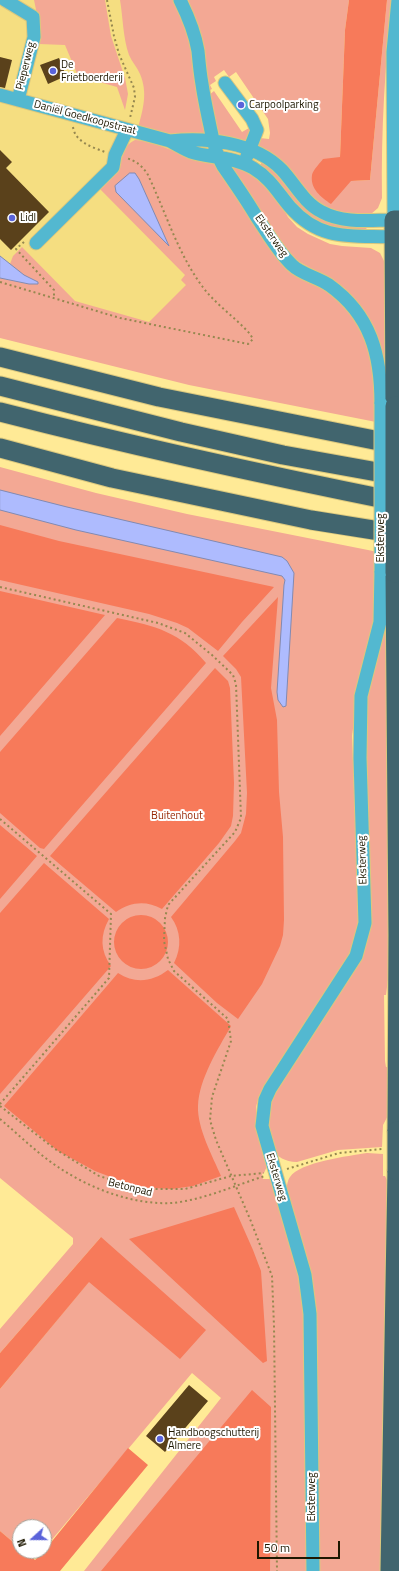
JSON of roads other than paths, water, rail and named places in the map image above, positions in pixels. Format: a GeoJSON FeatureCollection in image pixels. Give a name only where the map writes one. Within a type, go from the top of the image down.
{"type":"FeatureCollection","features":[{"type":"Feature","properties":{"kind":"highway"},"geometry":{"type":"LineString","coordinates":[[390,1571],[397,1171],[398,834],[388,572],[388,405],[397,229]]}},
{"type":"Feature","properties":{"kind":"highway"},"geometry":{"type":"LineString","coordinates":[[0,356],[159,397],[399,445]]}},
{"type":"Feature","properties":{"kind":"highway"},"geometry":{"type":"LineString","coordinates":[[0,386],[203,437],[283,455],[399,476]]}},
{"type":"Feature","properties":{"kind":"highway"},"geometry":{"type":"LineString","coordinates":[[0,412],[89,435],[256,473],[399,502]]}},
{"type":"Feature","properties":{"kind":"highway"},"geometry":{"type":"LineString","coordinates":[[0,448],[112,478],[288,516],[399,534]]}},
{"type":"Feature","properties":{"kind":"street","name":"Pieperweg"},"geometry":{"type":"LineString","coordinates":[[5,0],[33,17],[34,37],[18,100]]}},
{"type":"Feature","properties":{"kind":"street","name":"Eksterweg"},"geometry":{"type":"LineString","coordinates":[[180,0],[187,14],[196,43],[210,128],[216,136],[215,142],[230,175],[278,249],[293,266],[327,284],[351,305],[366,327],[375,347],[388,405]]}},
{"type":"Feature","properties":{"kind":"street"},"geometry":{"type":"LineString","coordinates":[[397,229],[393,52],[398,0]]}},
{"type":"Feature","properties":{"kind":"street"},"geometry":{"type":"LineString","coordinates":[[226,83],[252,119],[257,130],[244,164]]}},
{"type":"Feature","properties":{"kind":"street","name":"Daniël Goedkoopstraat"},"geometry":{"type":"LineString","coordinates":[[0,95],[170,141],[190,151],[244,164],[266,177],[291,208],[311,225],[328,233],[344,237],[397,229]]}},
{"type":"Feature","properties":{"kind":"street"},"geometry":{"type":"LineString","coordinates":[[36,243],[113,167],[115,155],[127,130]]}},
{"type":"Feature","properties":{"kind":"street","name":"Daniël Goedkoopstraat"},"geometry":{"type":"LineString","coordinates":[[170,141],[188,139],[215,142],[250,150],[275,164],[301,195],[310,204],[322,212],[344,220],[397,229]]}},
{"type":"Feature","properties":{"kind":"street","name":"Eksterweg"},"geometry":{"type":"LineString","coordinates":[[312,1571],[310,1314],[304,1275],[262,1126],[265,1100],[270,1089],[356,956],[365,923],[360,758],[361,696],[380,622],[388,572]]}},
{"type":"Feature","properties":{"kind":"water"},"geometry":{"type":"Polygon","coordinates":[[[130,173],[135,173],[139,179],[169,246],[116,192],[115,186],[130,173]]]}},
{"type":"Feature","properties":{"kind":"water"},"geometry":{"type":"Polygon","coordinates":[[[0,256],[24,275],[38,282],[38,284],[29,284],[0,278],[0,256]]]}},
{"type":"Feature","properties":{"kind":"water"},"geometry":{"type":"Polygon","coordinates":[[[0,490],[282,557],[287,561],[294,573],[286,706],[283,707],[278,700],[277,692],[285,580],[282,576],[76,530],[0,510],[0,490]]]}},
{"type":"Feature","properties":{"kind":"place","name":"De Frietboerderij"},"geometry":{"type":"Point","coordinates":[53,71]}},
{"type":"Feature","properties":{"kind":"place","name":"Carpoolparking"},"geometry":{"type":"Point","coordinates":[241,105]}},
{"type":"Feature","properties":{"kind":"place","name":"Lidl"},"geometry":{"type":"Point","coordinates":[12,218]}},
{"type":"Feature","properties":{"kind":"place","name":"Handboogschutterij Almere"},"geometry":{"type":"Point","coordinates":[160,1439]}},
{"type":"Feature","properties":{"kind":"park label","name":"Buitenhout"},"geometry":{"type":"Point","coordinates":[177,816]}}]}
